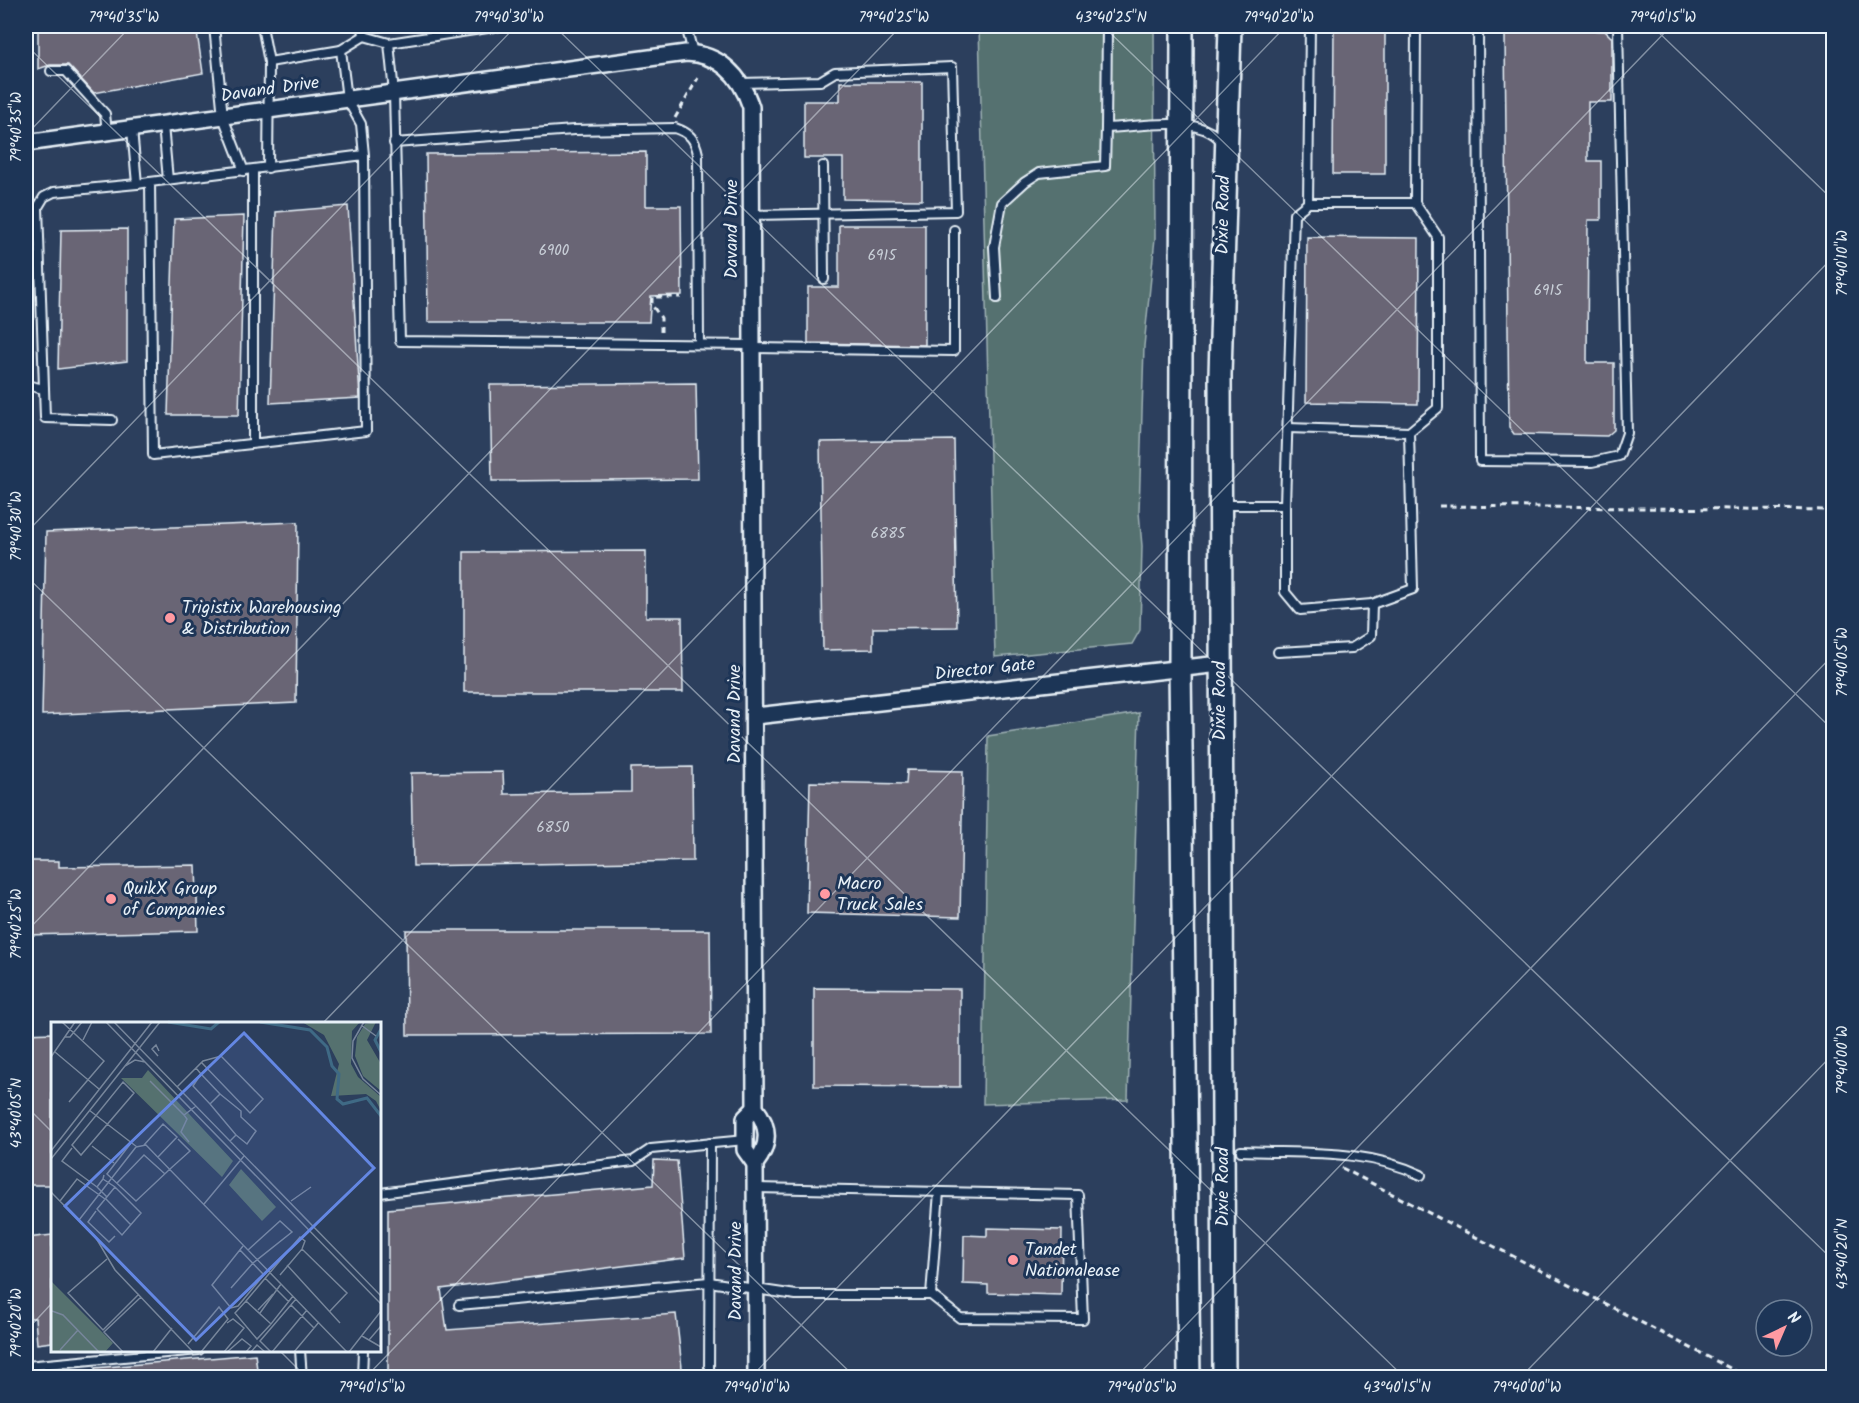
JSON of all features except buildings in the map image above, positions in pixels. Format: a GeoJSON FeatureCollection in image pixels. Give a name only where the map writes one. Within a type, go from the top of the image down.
{"type":"FeatureCollection","features":[{"type":"Feature","properties":{"kind":"main road","name":"Dixie Road"},"geometry":{"type":"LineString","coordinates":[[1182,26],[1180,668],[1189,1377]]}},
{"type":"Feature","properties":{"kind":"main road","name":"Dixie Road"},"geometry":{"type":"LineString","coordinates":[[1224,1377],[1220,505],[1225,146],[1230,26]]}},
{"type":"Feature","properties":{"kind":"street","name":"Davand Drive"},"geometry":{"type":"LineString","coordinates":[[26,143],[693,53],[717,60],[741,83],[751,107],[755,1108],[766,1122],[766,1150],[756,1164],[754,1288],[756,1377]]}},
{"type":"Feature","properties":{"kind":"street","name":"Director Gate"},"geometry":{"type":"LineString","coordinates":[[755,716],[1220,664]]}},
{"type":"Feature","properties":{"kind":"street","name":"Davand Drive"},"geometry":{"type":"LineString","coordinates":[[755,1108],[745,1118],[745,1150],[756,1164]]}},
{"type":"Feature","properties":{"kind":"lane"},"geometry":{"type":"LineString","coordinates":[[214,26],[223,117],[244,171]]}},
{"type":"Feature","properties":{"kind":"lane"},"geometry":{"type":"LineString","coordinates":[[262,26],[269,62],[268,168]]}},
{"type":"Feature","properties":{"kind":"lane"},"geometry":{"type":"LineString","coordinates":[[363,26],[364,36]]}},
{"type":"Feature","properties":{"kind":"lane"},"geometry":{"type":"LineString","coordinates":[[269,62],[341,50],[364,36],[389,44],[482,27],[501,26]]}},
{"type":"Feature","properties":{"kind":"lane"},"geometry":{"type":"LineString","coordinates":[[686,26],[693,53]]}},
{"type":"Feature","properties":{"kind":"lane"},"geometry":{"type":"LineString","coordinates":[[997,298],[994,247],[1002,203],[1025,182],[1039,173],[1105,166],[1107,26]]}},
{"type":"Feature","properties":{"kind":"lane"},"geometry":{"type":"LineString","coordinates":[[1308,203],[1310,26]]}},
{"type":"Feature","properties":{"kind":"lane"},"geometry":{"type":"LineString","coordinates":[[1288,428],[1408,432],[1438,408],[1438,237],[1415,203],[1416,26]]}},
{"type":"Feature","properties":{"kind":"lane"},"geometry":{"type":"LineString","coordinates":[[1478,26],[1480,461],[1592,462],[1619,456],[1627,433],[1618,26]]}},
{"type":"Feature","properties":{"kind":"lane"},"geometry":{"type":"LineString","coordinates":[[389,44],[394,93],[400,341],[661,343],[954,351],[954,231]]}},
{"type":"Feature","properties":{"kind":"lane"},"geometry":{"type":"LineString","coordinates":[[150,182],[153,455],[366,431],[364,155],[361,124],[347,99],[341,50]]}},
{"type":"Feature","properties":{"kind":"lane"},"geometry":{"type":"LineString","coordinates":[[741,83],[820,81],[835,72],[952,67],[956,211],[751,215]]}},
{"type":"Feature","properties":{"kind":"lane"},"geometry":{"type":"LineString","coordinates":[[51,71],[66,71],[105,114],[107,132]]}},
{"type":"Feature","properties":{"kind":"lane"},"geometry":{"type":"LineString","coordinates":[[163,125],[168,180]]}},
{"type":"Feature","properties":{"kind":"lane"},"geometry":{"type":"LineString","coordinates":[[1106,128],[1182,125],[1204,127],[1225,146]]}},
{"type":"Feature","properties":{"kind":"lane"},"geometry":{"type":"LineString","coordinates":[[394,143],[574,130],[669,128],[688,132],[696,142],[698,154],[699,344]]}},
{"type":"Feature","properties":{"kind":"lane"},"geometry":{"type":"LineString","coordinates":[[132,129],[137,184]]}},
{"type":"Feature","properties":{"kind":"lane"},"geometry":{"type":"LineString","coordinates":[[112,420],[45,418],[38,207],[44,197],[54,192],[137,184],[364,155]]}},
{"type":"Feature","properties":{"kind":"lane"},"geometry":{"type":"LineString","coordinates":[[822,166],[824,279]]}},
{"type":"Feature","properties":{"kind":"lane"},"geometry":{"type":"LineString","coordinates":[[253,170],[253,443]]}},
{"type":"Feature","properties":{"kind":"lane"},"geometry":{"type":"LineString","coordinates":[[1408,432],[1413,589],[1372,604],[1300,610],[1285,591],[1294,214],[1308,203],[1415,203]]}},
{"type":"Feature","properties":{"kind":"lane"},"geometry":{"type":"LineString","coordinates":[[26,385],[44,389]]}},
{"type":"Feature","properties":{"kind":"lane"},"geometry":{"type":"LineString","coordinates":[[1220,505],[1286,505]]}},
{"type":"Feature","properties":{"kind":"lane"},"geometry":{"type":"LineString","coordinates":[[1278,652],[1353,648],[1371,636],[1372,604]]}},
{"type":"Feature","properties":{"kind":"lane"},"geometry":{"type":"LineString","coordinates":[[381,1193],[633,1161],[651,1149],[745,1140]]}},
{"type":"Feature","properties":{"kind":"lane"},"geometry":{"type":"LineString","coordinates":[[709,1377],[710,1143]]}},
{"type":"Feature","properties":{"kind":"lane"},"geometry":{"type":"LineString","coordinates":[[1241,1151],[1372,1157],[1398,1164],[1421,1174]]}},
{"type":"Feature","properties":{"kind":"lane"},"geometry":{"type":"LineString","coordinates":[[459,1305],[709,1282],[796,1295],[932,1295],[960,1318],[1083,1319],[1078,1195],[756,1188]]}},
{"type":"Feature","properties":{"kind":"lane"},"geometry":{"type":"LineString","coordinates":[[932,1295],[939,1192]]}},
{"type":"Feature","properties":{"kind":"lane"},"geometry":{"type":"LineString","coordinates":[[26,1366],[177,1352]]}},
{"type":"Feature","properties":{"kind":"lane"},"geometry":{"type":"LineString","coordinates":[[300,1352],[302,1377]]}},
{"type":"Feature","properties":{"kind":"lane"},"geometry":{"type":"LineString","coordinates":[[362,1377],[363,1352]]}},
{"type":"Feature","properties":{"kind":"path"},"geometry":{"type":"LineString","coordinates":[[669,128],[698,78]]}},
{"type":"Feature","properties":{"kind":"path"},"geometry":{"type":"LineString","coordinates":[[661,343],[661,318],[652,305],[652,297],[681,297]]}},
{"type":"Feature","properties":{"kind":"path"},"geometry":{"type":"LineString","coordinates":[[1439,506],[1833,510]]}},
{"type":"Feature","properties":{"kind":"path"},"geometry":{"type":"LineString","coordinates":[[1317,1155],[1749,1377]]}},
{"type":"Feature","properties":{"kind":"green space"},"geometry":{"type":"Polygon","coordinates":[[[979,26],[1154,26],[1155,238],[1144,346],[1139,512],[1142,546],[1140,630],[1132,644],[995,657],[979,26]]]}},
{"type":"Feature","properties":{"kind":"green space"},"geometry":{"type":"Polygon","coordinates":[[[1139,713],[1128,1100],[983,1104],[988,736],[1139,713]]]}},
{"type":"Feature","properties":{"kind":"place","name":"Trigistix Warehousing & Distribution"},"geometry":{"type":"Point","coordinates":[170,618]}},
{"type":"Feature","properties":{"kind":"place","name":"Macro Truck Sales"},"geometry":{"type":"Point","coordinates":[825,894]}},
{"type":"Feature","properties":{"kind":"place","name":"QuikX Group of Companies"},"geometry":{"type":"Point","coordinates":[111,899]}},
{"type":"Feature","properties":{"kind":"place","name":"Tandet Nationalease"},"geometry":{"type":"Point","coordinates":[1013,1260]}}]}
